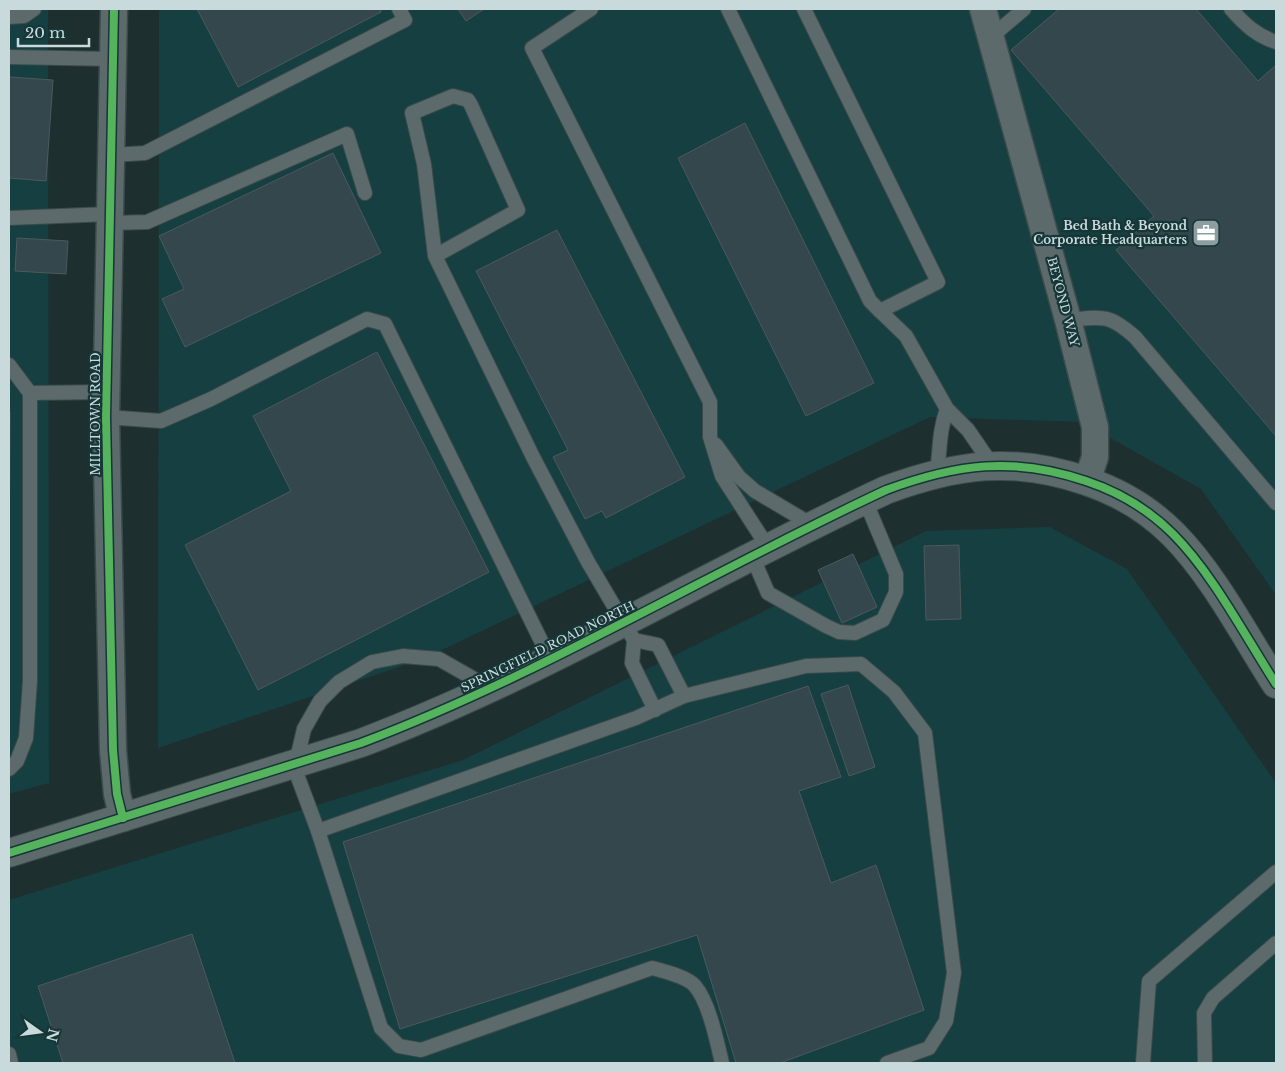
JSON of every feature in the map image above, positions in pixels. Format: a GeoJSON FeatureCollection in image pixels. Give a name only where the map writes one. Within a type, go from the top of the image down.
{"type":"FeatureCollection","features":[{"type":"Feature","properties":{"kind":"street","name":"MILLTOWN ROAD"},"geometry":{"type":"LineString","coordinates":[[114,9],[107,405],[113,750],[117,794],[123,818]]}},
{"type":"Feature","properties":{"kind":"street","name":"BEYOND WAY"},"geometry":{"type":"LineString","coordinates":[[984,9],[1095,427],[1095,457],[1087,481]]}},
{"type":"Feature","properties":{"kind":"street","name":"SPRINGFIELD ROAD NORTH"},"geometry":{"type":"LineString","coordinates":[[9,853],[295,764],[410,724],[551,661],[629,632],[761,553],[866,500],[900,485],[937,473],[992,465],[1031,466],[1087,481],[1132,502],[1172,534],[1212,585],[1276,684]]}},
{"type":"Feature","properties":{"kind":"lane"},"geometry":{"type":"LineString","coordinates":[[9,17],[24,16],[34,9]]}},
{"type":"Feature","properties":{"kind":"lane"},"geometry":{"type":"LineString","coordinates":[[591,9],[532,48],[710,402],[710,437],[722,476],[761,553],[768,593],[839,632],[855,633],[883,620],[896,592],[896,574],[866,500]]}},
{"type":"Feature","properties":{"kind":"lane"},"geometry":{"type":"LineString","coordinates":[[728,9],[870,300],[906,336],[946,409],[968,430],[992,465]]}},
{"type":"Feature","properties":{"kind":"lane"},"geometry":{"type":"LineString","coordinates":[[804,9],[938,282],[880,311]]}},
{"type":"Feature","properties":{"kind":"lane"},"geometry":{"type":"LineString","coordinates":[[991,36],[1024,9]]}},
{"type":"Feature","properties":{"kind":"lane"},"geometry":{"type":"LineString","coordinates":[[1231,9],[1261,36],[1276,42]]}},
{"type":"Feature","properties":{"kind":"lane"},"geometry":{"type":"LineString","coordinates":[[111,155],[145,153],[402,14]]}},
{"type":"Feature","properties":{"kind":"lane"},"geometry":{"type":"LineString","coordinates":[[9,57],[113,59]]}},
{"type":"Feature","properties":{"kind":"lane"},"geometry":{"type":"LineString","coordinates":[[435,256],[518,210],[471,105],[468,100],[453,96],[412,113],[424,164],[435,256],[533,457],[629,632],[632,662],[654,710]]}},
{"type":"Feature","properties":{"kind":"lane"},"geometry":{"type":"LineString","coordinates":[[9,218],[110,219],[147,222],[347,134],[365,193]]}},
{"type":"Feature","properties":{"kind":"lane"},"geometry":{"type":"LineString","coordinates":[[1068,320],[1103,316],[1120,323],[1135,337],[1276,503]]}},
{"type":"Feature","properties":{"kind":"lane"},"geometry":{"type":"LineString","coordinates":[[30,393],[107,405],[162,421],[211,399],[367,318],[385,324],[551,661]]}},
{"type":"Feature","properties":{"kind":"lane"},"geometry":{"type":"LineString","coordinates":[[9,364],[30,393],[30,680],[26,738],[17,761],[9,769]]}},
{"type":"Feature","properties":{"kind":"lane"},"geometry":{"type":"LineString","coordinates":[[937,473],[941,445],[940,426],[946,409]]}},
{"type":"Feature","properties":{"kind":"lane"},"geometry":{"type":"LineString","coordinates":[[710,437],[739,477],[755,491],[814,526]]}},
{"type":"Feature","properties":{"kind":"lane"},"geometry":{"type":"LineString","coordinates":[[629,632],[658,645],[684,696]]}},
{"type":"Feature","properties":{"kind":"lane"},"geometry":{"type":"LineString","coordinates":[[490,689],[440,659],[403,656],[372,662],[339,682],[320,701],[304,729],[295,764],[381,1028],[399,1046],[421,1050],[652,968],[672,974],[695,985],[711,1019],[722,1063]]}},
{"type":"Feature","properties":{"kind":"lane"},"geometry":{"type":"LineString","coordinates":[[318,831],[654,710],[684,696],[806,666],[861,664],[894,692],[925,733],[954,973],[946,1021],[929,1048],[888,1063]]}},
{"type":"Feature","properties":{"kind":"lane"},"geometry":{"type":"LineString","coordinates":[[1143,1063],[1149,981],[1276,872]]}},
{"type":"Feature","properties":{"kind":"lane"},"geometry":{"type":"LineString","coordinates":[[1205,1063],[1204,1013],[1213,998],[1276,943]]}},
{"type":"Feature","properties":{"kind":"lane"},"geometry":{"type":"LineString","coordinates":[[9,1054],[11,1063]]}},
{"type":"Feature","properties":{"kind":"shaded area"},"geometry":{"type":"Polygon","coordinates":[[[9,9],[48,9],[49,783],[9,794],[9,9]]]}},
{"type":"Feature","properties":{"kind":"shaded area"},"geometry":{"type":"Polygon","coordinates":[[[159,9],[1276,9],[1276,595],[1201,489],[1082,422],[930,417],[423,659],[158,748],[159,9]]]}},
{"type":"Feature","properties":{"kind":"shaded area"},"geometry":{"type":"Polygon","coordinates":[[[1050,527],[1127,569],[1276,783],[1276,1063],[9,1063],[9,900],[463,760],[926,531],[1050,527]]]}},
{"type":"Feature","properties":{"kind":"building"},"geometry":{"type":"Polygon","coordinates":[[[197,9],[380,9],[381,12],[238,87],[197,9]]]}},
{"type":"Feature","properties":{"kind":"building"},"geometry":{"type":"Polygon","coordinates":[[[458,9],[484,9],[466,21],[458,9]]]}},
{"type":"Feature","properties":{"kind":"building","name":"Bed Bath & Beyond Corporate Headquarters"},"geometry":{"type":"Polygon","coordinates":[[[1059,9],[1196,9],[1258,81],[1276,65],[1276,436],[1116,250],[1154,216],[1011,50],[1059,9]]]}},
{"type":"Feature","properties":{"kind":"building"},"geometry":{"type":"Polygon","coordinates":[[[9,77],[53,80],[46,181],[9,178],[9,77]]]}},
{"type":"Feature","properties":{"kind":"building"},"geometry":{"type":"Polygon","coordinates":[[[745,123],[874,383],[806,416],[678,158],[745,123]]]}},
{"type":"Feature","properties":{"kind":"building"},"geometry":{"type":"Polygon","coordinates":[[[333,153],[381,253],[185,347],[162,299],[184,289],[159,236],[333,153]]]}},
{"type":"Feature","properties":{"kind":"building"},"geometry":{"type":"Polygon","coordinates":[[[557,230],[685,477],[606,518],[602,511],[585,519],[553,457],[568,450],[476,271],[557,230]]]}},
{"type":"Feature","properties":{"kind":"building"},"geometry":{"type":"Polygon","coordinates":[[[17,238],[68,241],[66,274],[15,271],[17,238]]]}},
{"type":"Feature","properties":{"kind":"building"},"geometry":{"type":"Polygon","coordinates":[[[377,352],[489,572],[258,690],[185,545],[291,491],[253,416],[377,352]]]}},
{"type":"Feature","properties":{"kind":"building"},"geometry":{"type":"Polygon","coordinates":[[[9,412],[10,412],[9,591],[9,412]]]}},
{"type":"Feature","properties":{"kind":"building"},"geometry":{"type":"Polygon","coordinates":[[[959,545],[961,619],[926,620],[924,546],[959,545]]]}},
{"type":"Feature","properties":{"kind":"building"},"geometry":{"type":"Polygon","coordinates":[[[853,554],[877,607],[842,623],[818,570],[853,554]]]}},
{"type":"Feature","properties":{"kind":"building"},"geometry":{"type":"Polygon","coordinates":[[[848,685],[875,767],[849,776],[821,694],[848,685]]]}},
{"type":"Feature","properties":{"kind":"building"},"geometry":{"type":"Polygon","coordinates":[[[808,686],[841,777],[799,791],[831,883],[876,865],[924,1010],[780,1063],[736,1063],[697,935],[400,1029],[343,842],[808,686]]]}},
{"type":"Feature","properties":{"kind":"building"},"geometry":{"type":"Polygon","coordinates":[[[192,934],[235,1063],[63,1063],[38,986],[192,934]]]}},
{"type":"Feature","properties":{"kind":"cycle path"},"geometry":{"type":"LineString","coordinates":[[114,9],[106,417],[113,750],[117,794],[123,818]]}},
{"type":"Feature","properties":{"kind":"cycle path"},"geometry":{"type":"LineString","coordinates":[[9,853],[361,743],[429,716],[561,654],[886,490],[912,481],[961,469],[985,466],[1010,466],[1060,473],[1110,490],[1143,509],[1173,534],[1202,568],[1276,684]]}},
{"type":"Feature","properties":{"kind":"place","name":"Bed Bath & Beyond Corporate Headquarters"},"geometry":{"type":"Point","coordinates":[1206,233]}}]}
